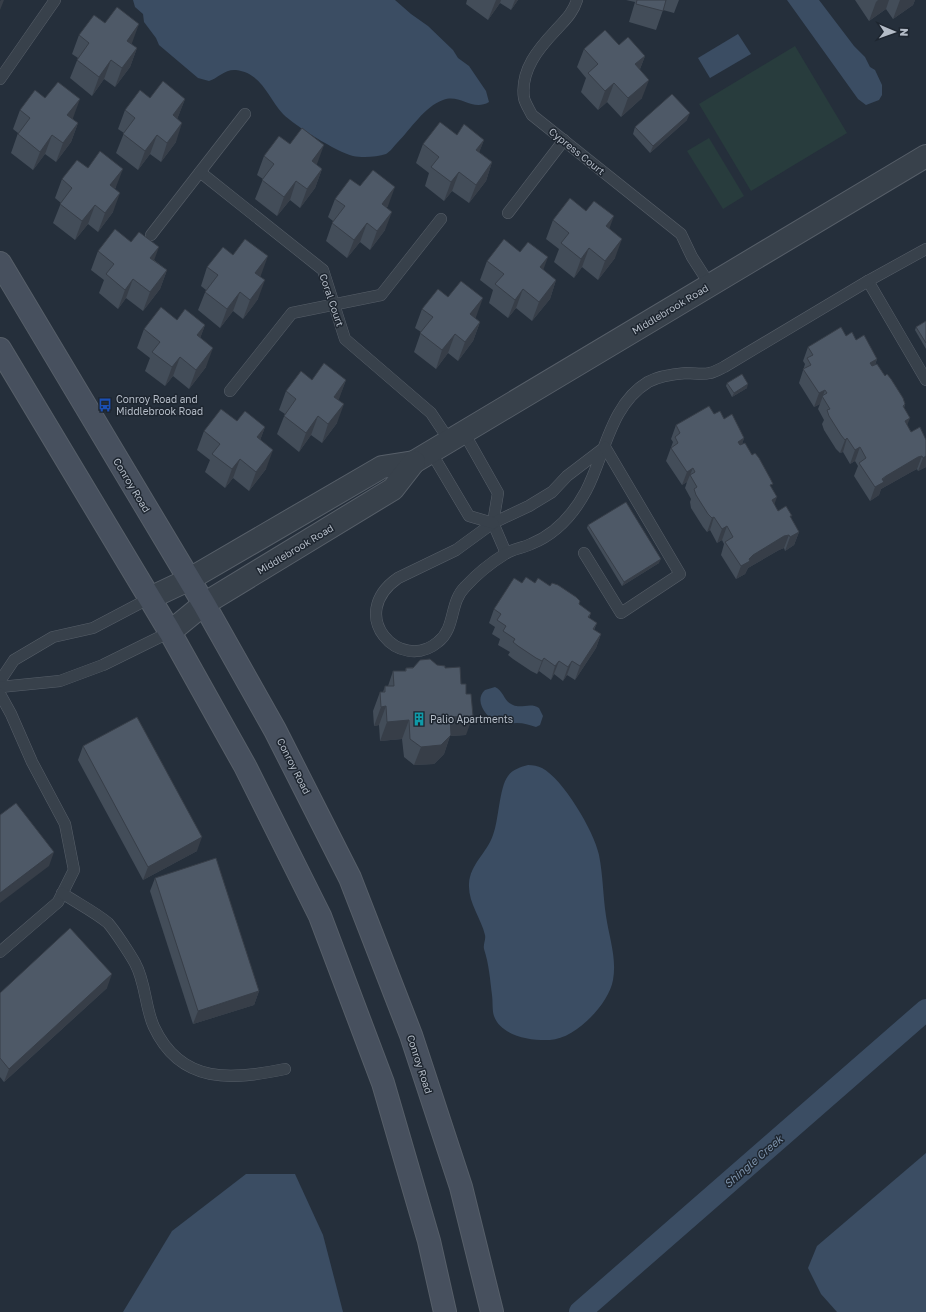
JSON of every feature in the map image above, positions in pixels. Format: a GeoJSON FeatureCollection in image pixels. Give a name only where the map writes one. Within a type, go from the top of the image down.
{"type":"FeatureCollection","features":[{"type":"Feature","properties":{"kind":"main road","name":"Conroy Road"},"geometry":{"type":"LineString","coordinates":[[0,263],[188,580],[204,604],[275,730],[350,878],[413,1042],[460,1187],[492,1312]]}},
{"type":"Feature","properties":{"kind":"main road"},"geometry":{"type":"LineString","coordinates":[[0,349],[170,632],[245,766],[320,916],[383,1083],[429,1241],[445,1312]]}},
{"type":"Feature","properties":{"kind":"street","name":"Middlebrook Road"},"geometry":{"type":"LineString","coordinates":[[170,632],[204,604],[393,489],[422,457],[926,156]]}},
{"type":"Feature","properties":{"kind":"street","name":"Middlebrook Road"},"geometry":{"type":"LineString","coordinates":[[150,598],[188,580],[382,467],[422,457]]}},
{"type":"Feature","properties":{"kind":"lane"},"geometry":{"type":"LineString","coordinates":[[0,79],[55,0]]}},
{"type":"Feature","properties":{"kind":"lane","name":"Cypress Court"},"geometry":{"type":"LineString","coordinates":[[577,0],[574,11],[537,50],[524,82],[524,98],[532,115],[681,234],[692,257],[710,285]]}},
{"type":"Feature","properties":{"kind":"lane"},"geometry":{"type":"LineString","coordinates":[[151,235],[245,114]]}},
{"type":"Feature","properties":{"kind":"lane"},"geometry":{"type":"LineString","coordinates":[[508,213],[564,140]]}},
{"type":"Feature","properties":{"kind":"lane","name":"Coral Court"},"geometry":{"type":"LineString","coordinates":[[200,172],[323,270],[345,339],[456,436],[498,493],[493,523]]}},
{"type":"Feature","properties":{"kind":"lane"},"geometry":{"type":"LineString","coordinates":[[230,392],[292,313],[381,295],[441,219]]}},
{"type":"Feature","properties":{"kind":"lane"},"geometry":{"type":"LineString","coordinates":[[605,447],[567,476],[552,492],[529,506],[493,523],[456,550],[390,583],[378,598],[376,606],[377,620],[381,634],[387,641],[396,646],[413,651],[423,650],[438,643],[446,634],[452,620],[454,604],[459,594],[506,553],[532,544],[554,532],[570,517],[586,491],[605,447],[615,420],[631,398],[648,382],[668,376],[711,373],[724,367],[868,281],[926,250]]}},
{"type":"Feature","properties":{"kind":"lane"},"geometry":{"type":"LineString","coordinates":[[868,281],[926,380]]}},
{"type":"Feature","properties":{"kind":"lane"},"geometry":{"type":"LineString","coordinates":[[584,553],[621,613],[680,574],[605,447]]}},
{"type":"Feature","properties":{"kind":"lane"},"geometry":{"type":"LineString","coordinates":[[422,457],[469,516],[493,523]]}},
{"type":"Feature","properties":{"kind":"lane"},"geometry":{"type":"LineString","coordinates":[[493,523],[506,553]]}},
{"type":"Feature","properties":{"kind":"lane"},"geometry":{"type":"LineString","coordinates":[[0,682],[14,660],[53,637],[93,628],[150,598]]}},
{"type":"Feature","properties":{"kind":"lane"},"geometry":{"type":"LineString","coordinates":[[0,687],[60,681],[103,665],[170,632]]}},
{"type":"Feature","properties":{"kind":"lane"},"geometry":{"type":"LineString","coordinates":[[0,694],[11,714],[32,762],[66,824],[74,870],[58,902],[0,952]]}},
{"type":"Feature","properties":{"kind":"lane"},"geometry":{"type":"LineString","coordinates":[[62,893],[108,924],[136,964],[154,1027],[174,1056],[199,1072],[234,1076],[259,1074],[285,1069]]}},
{"type":"Feature","properties":{"kind":"green space"},"geometry":{"type":"Polygon","coordinates":[[[795,46],[847,133],[751,191],[699,104],[795,46]]]}},
{"type":"Feature","properties":{"kind":"green space"},"geometry":{"type":"Polygon","coordinates":[[[709,138],[744,196],[723,209],[687,151],[709,138]]]}},
{"type":"Feature","properties":{"kind":"water"},"geometry":{"type":"Polygon","coordinates":[[[133,0],[395,0],[428,26],[453,50],[458,58],[469,66],[486,91],[489,102],[477,105],[449,98],[443,100],[436,103],[424,113],[386,154],[361,157],[346,154],[306,132],[289,119],[278,108],[264,87],[245,72],[236,70],[228,71],[209,81],[198,78],[159,45],[156,38],[144,22],[143,14],[135,7],[133,0]]]}},
{"type":"Feature","properties":{"kind":"water"},"geometry":{"type":"Polygon","coordinates":[[[787,0],[819,0],[854,46],[865,57],[870,67],[875,70],[882,85],[882,95],[879,100],[866,105],[858,99],[787,0]]]}},
{"type":"Feature","properties":{"kind":"water"},"geometry":{"type":"Polygon","coordinates":[[[738,34],[751,54],[710,78],[698,58],[738,34]]]}},
{"type":"Feature","properties":{"kind":"water"},"geometry":{"type":"Polygon","coordinates":[[[495,687],[510,704],[516,706],[536,706],[539,708],[543,716],[540,725],[536,727],[520,723],[500,724],[494,721],[483,709],[480,699],[485,690],[495,687]]]}},
{"type":"Feature","properties":{"kind":"water"},"geometry":{"type":"Polygon","coordinates":[[[528,765],[542,768],[559,783],[568,794],[591,833],[599,855],[606,916],[614,964],[613,980],[610,989],[598,1009],[589,1019],[570,1034],[550,1040],[526,1038],[510,1033],[498,1023],[494,1016],[489,972],[484,949],[485,935],[469,891],[472,870],[487,847],[495,829],[505,781],[512,772],[528,765]]]}},
{"type":"Feature","properties":{"kind":"water"},"geometry":{"type":"Polygon","coordinates":[[[926,1153],[926,1312],[837,1312],[821,1294],[808,1268],[817,1246],[926,1153]]]}},
{"type":"Feature","properties":{"kind":"water"},"geometry":{"type":"Polygon","coordinates":[[[246,1174],[295,1174],[323,1235],[343,1312],[123,1312],[172,1231],[246,1174]]]}},
{"type":"Feature","properties":{"kind":"building"},"geometry":{"type":"Polygon","coordinates":[[[637,0],[666,0],[663,11],[636,4],[637,0]]]}},
{"type":"Feature","properties":{"kind":"building"},"geometry":{"type":"Polygon","coordinates":[[[117,7],[139,24],[127,41],[137,48],[122,68],[111,60],[99,77],[77,60],[89,43],[79,35],[94,15],[105,23],[117,7]]]}},
{"type":"Feature","properties":{"kind":"building"},"geometry":{"type":"Polygon","coordinates":[[[605,30],[619,45],[628,37],[645,56],[635,64],[649,80],[628,98],[614,83],[605,91],[588,73],[598,64],[584,49],[605,30]]]}},
{"type":"Feature","properties":{"kind":"building"},"geometry":{"type":"Polygon","coordinates":[[[163,81],[185,99],[173,115],[182,123],[167,143],[157,135],[145,151],[123,134],[135,118],[125,110],[140,90],[150,98],[163,81]]]}},
{"type":"Feature","properties":{"kind":"building"},"geometry":{"type":"Polygon","coordinates":[[[58,82],[80,99],[67,115],[78,123],[63,143],[52,135],[40,152],[18,134],[30,118],[20,110],[35,90],[45,98],[58,82]]]}},
{"type":"Feature","properties":{"kind":"building"},"geometry":{"type":"Polygon","coordinates":[[[672,94],[690,113],[653,146],[635,127],[672,94]]]}},
{"type":"Feature","properties":{"kind":"building"},"geometry":{"type":"Polygon","coordinates":[[[440,122],[457,135],[464,124],[484,140],[476,150],[492,162],[476,185],[459,172],[451,182],[431,167],[439,157],[423,144],[440,122]]]}},
{"type":"Feature","properties":{"kind":"building"},"geometry":{"type":"Polygon","coordinates":[[[302,128],[324,145],[312,161],[322,169],[307,189],[296,181],[284,197],[262,180],[274,164],[264,156],[279,136],[290,144],[302,128]]]}},
{"type":"Feature","properties":{"kind":"building"},"geometry":{"type":"Polygon","coordinates":[[[100,151],[123,169],[110,185],[120,193],[105,213],[95,205],[82,221],[60,204],[72,188],[62,179],[77,160],[88,168],[100,151]]]}},
{"type":"Feature","properties":{"kind":"building"},"geometry":{"type":"Polygon","coordinates":[[[373,170],[395,187],[382,204],[392,212],[377,231],[367,223],[354,240],[332,223],[345,206],[335,199],[350,179],[360,186],[373,170]]]}},
{"type":"Feature","properties":{"kind":"building"},"geometry":{"type":"Polygon","coordinates":[[[570,198],[586,211],[594,201],[614,216],[606,226],[622,239],[605,261],[589,248],[581,259],[561,243],[569,233],[553,220],[570,198]]]}},
{"type":"Feature","properties":{"kind":"building"},"geometry":{"type":"Polygon","coordinates":[[[115,229],[131,242],[139,232],[159,247],[150,258],[167,270],[150,292],[133,279],[125,290],[106,274],[114,264],[98,251],[115,229]]]}},
{"type":"Feature","properties":{"kind":"building"},"geometry":{"type":"Polygon","coordinates":[[[245,239],[268,256],[255,273],[265,280],[250,300],[240,292],[227,309],[205,292],[218,275],[207,267],[223,247],[233,255],[245,239]]]}},
{"type":"Feature","properties":{"kind":"building"},"geometry":{"type":"Polygon","coordinates":[[[504,239],[520,252],[528,242],[548,257],[540,267],[556,280],[539,302],[523,289],[515,300],[495,284],[504,274],[487,261],[504,239]]]}},
{"type":"Feature","properties":{"kind":"building"},"geometry":{"type":"Polygon","coordinates":[[[461,281],[483,298],[470,314],[480,322],[465,342],[455,334],[442,350],[420,333],[433,317],[422,309],[438,289],[448,297],[461,281]]]}},
{"type":"Feature","properties":{"kind":"building"},"geometry":{"type":"Polygon","coordinates":[[[161,307],[177,320],[185,309],[205,325],[197,335],[213,348],[196,370],[180,357],[172,367],[152,352],[160,342],[144,329],[161,307]]]}},
{"type":"Feature","properties":{"kind":"building"},"geometry":{"type":"Polygon","coordinates":[[[926,321],[926,343],[916,327],[926,321]]]}},
{"type":"Feature","properties":{"kind":"building"},"geometry":{"type":"Polygon","coordinates":[[[841,327],[846,336],[852,332],[856,340],[864,335],[877,359],[870,363],[872,366],[877,364],[885,376],[887,374],[891,379],[903,398],[905,404],[903,406],[910,418],[905,421],[911,432],[920,427],[926,440],[926,456],[923,458],[922,456],[918,457],[886,476],[882,479],[884,482],[875,487],[859,463],[866,458],[860,447],[855,450],[847,438],[845,440],[841,435],[829,416],[827,410],[830,409],[822,396],[827,393],[825,390],[819,393],[803,369],[811,365],[807,358],[813,355],[808,347],[841,327]]]}},
{"type":"Feature","properties":{"kind":"building"},"geometry":{"type":"Polygon","coordinates":[[[324,363],[346,380],[334,397],[344,404],[328,424],[318,416],[306,433],[284,416],[296,399],[286,391],[301,371],[312,380],[324,363]]]}},
{"type":"Feature","properties":{"kind":"building"},"geometry":{"type":"Polygon","coordinates":[[[742,374],[748,384],[734,393],[727,383],[742,374]]]}},
{"type":"Feature","properties":{"kind":"building"},"geometry":{"type":"Polygon","coordinates":[[[709,406],[714,414],[720,411],[724,419],[732,414],[744,438],[738,442],[740,445],[745,443],[752,455],[755,453],[759,458],[773,484],[770,485],[777,497],[772,500],[778,511],[786,506],[799,532],[790,537],[789,535],[784,536],[753,555],[749,559],[750,561],[741,566],[725,542],[733,537],[727,526],[722,529],[714,517],[712,518],[708,514],[696,495],[694,489],[697,487],[690,475],[695,472],[693,468],[687,472],[671,448],[678,443],[675,437],[680,433],[676,425],[709,406]]]}},
{"type":"Feature","properties":{"kind":"building"},"geometry":{"type":"Polygon","coordinates":[[[221,409],[237,421],[245,411],[265,427],[257,437],[273,450],[256,472],[240,459],[232,469],[212,454],[220,444],[204,431],[221,409]]]}},
{"type":"Feature","properties":{"kind":"building"},"geometry":{"type":"Polygon","coordinates":[[[626,502],[661,559],[624,582],[588,525],[626,502]]]}},
{"type":"Feature","properties":{"kind":"building"},"geometry":{"type":"Polygon","coordinates":[[[526,577],[535,583],[538,578],[550,586],[552,583],[558,585],[576,597],[580,601],[579,604],[591,613],[588,617],[597,623],[593,629],[601,634],[580,666],[572,661],[568,667],[559,661],[555,666],[544,658],[542,661],[518,646],[513,642],[515,639],[503,631],[506,626],[497,620],[501,614],[494,609],[514,578],[522,583],[526,577]]]}},
{"type":"Feature","properties":{"kind":"building","name":"Palio Apartments"},"geometry":{"type":"Polygon","coordinates":[[[430,659],[437,665],[445,666],[445,668],[460,667],[461,684],[466,684],[466,694],[471,694],[473,716],[450,717],[451,735],[441,745],[421,747],[410,739],[409,720],[387,722],[386,706],[381,707],[380,692],[385,692],[385,686],[394,686],[393,671],[406,671],[406,668],[413,668],[420,660],[430,659]]]}},
{"type":"Feature","properties":{"kind":"building"},"geometry":{"type":"Polygon","coordinates":[[[137,717],[202,837],[148,867],[83,746],[137,717]]]}},
{"type":"Feature","properties":{"kind":"building"},"geometry":{"type":"Polygon","coordinates":[[[16,803],[54,852],[0,893],[0,815],[16,803]]]}},
{"type":"Feature","properties":{"kind":"building"},"geometry":{"type":"Polygon","coordinates":[[[216,858],[259,991],[198,1011],[155,878],[216,858]]]}},
{"type":"Feature","properties":{"kind":"building"},"geometry":{"type":"Polygon","coordinates":[[[70,928],[112,974],[9,1069],[0,1058],[0,993],[70,928]]]}},
{"type":"Feature","properties":{"kind":"waterway","name":"Shingle Creek"},"geometry":{"type":"LineString","coordinates":[[580,1312],[926,1010]]}},
{"type":"Feature","properties":{"kind":"place","name":"Conroy Road and Middlebrook Road"},"geometry":{"type":"Point","coordinates":[105,405]}},
{"type":"Feature","properties":{"kind":"place","name":"Palio Apartments"},"geometry":{"type":"Point","coordinates":[419,719]}}]}
